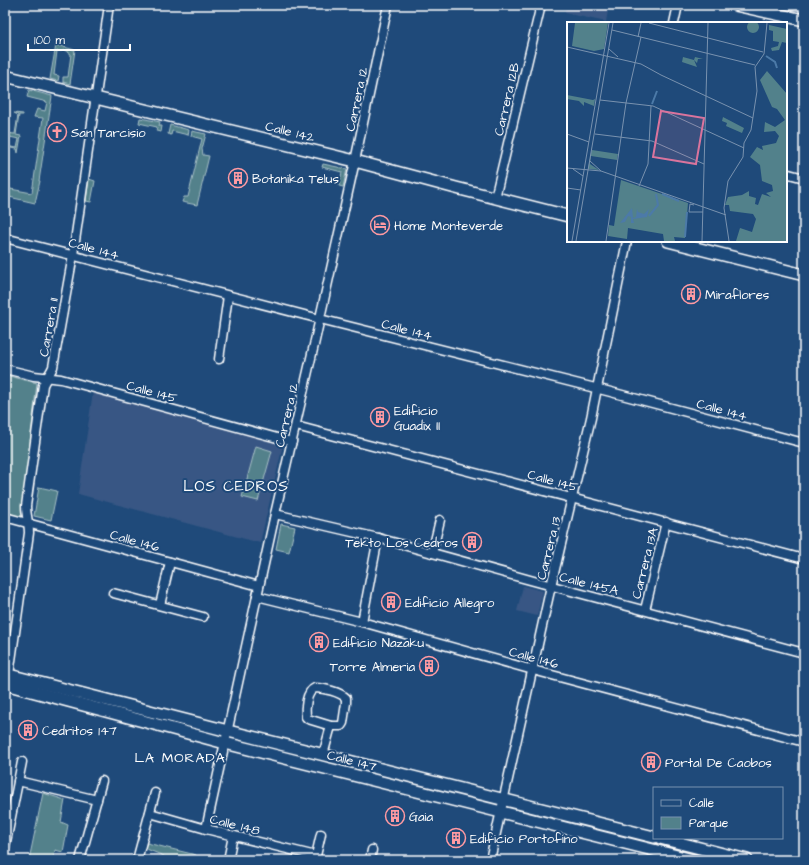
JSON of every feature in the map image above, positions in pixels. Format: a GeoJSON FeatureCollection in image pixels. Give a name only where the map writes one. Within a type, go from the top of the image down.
{"type":"FeatureCollection","features":[{"type":"Feature","properties":{"kind":"main road"},"geometry":{"type":"LineString","coordinates":[[735,5],[804,20]]}},
{"type":"Feature","properties":{"kind":"main road","name":"Calle 142"},"geometry":{"type":"LineString","coordinates":[[5,76],[355,161],[567,216]]}},
{"type":"Feature","properties":{"kind":"main road"},"geometry":{"type":"LineString","coordinates":[[672,242],[804,275]]}},
{"type":"Feature","properties":{"kind":"main road","name":"Calle 147"},"geometry":{"type":"LineString","coordinates":[[6,678],[653,836]]}},
{"type":"Feature","properties":{"kind":"main road","name":"Calle 147"},"geometry":{"type":"LineString","coordinates":[[6,678],[225,743],[693,860]]}},
{"type":"Feature","properties":{"kind":"main road"},"geometry":{"type":"LineString","coordinates":[[664,839],[747,860]]}},
{"type":"Feature","properties":{"kind":"street","name":"Carrera 11"},"geometry":{"type":"LineString","coordinates":[[6,678],[29,533],[26,506],[43,385],[46,377],[51,372],[53,367],[73,254],[109,5]]}},
{"type":"Feature","properties":{"kind":"street","name":"Carrera 12"},"geometry":{"type":"LineString","coordinates":[[206,829],[275,514],[355,161],[388,5]]}},
{"type":"Feature","properties":{"kind":"street","name":"Carrera 12B"},"geometry":{"type":"LineString","coordinates":[[495,198],[540,5]]}},
{"type":"Feature","properties":{"kind":"street"},"geometry":{"type":"LineString","coordinates":[[674,22],[678,5]]}},
{"type":"Feature","properties":{"kind":"street"},"geometry":{"type":"LineString","coordinates":[[789,174],[804,178]]}},
{"type":"Feature","properties":{"kind":"street","name":"Calle 144"},"geometry":{"type":"LineString","coordinates":[[5,238],[73,254],[228,296],[598,389],[804,443]]}},
{"type":"Feature","properties":{"kind":"street","name":"Carrera 13"},"geometry":{"type":"LineString","coordinates":[[490,860],[551,586],[598,389],[628,242]]}},
{"type":"Feature","properties":{"kind":"street"},"geometry":{"type":"LineString","coordinates":[[219,359],[228,296]]}},
{"type":"Feature","properties":{"kind":"street","name":"Calle 145"},"geometry":{"type":"LineString","coordinates":[[5,368],[34,376],[61,379],[292,442]]}},
{"type":"Feature","properties":{"kind":"street","name":"Calle 145"},"geometry":{"type":"LineString","coordinates":[[296,426],[804,559]]}},
{"type":"Feature","properties":{"kind":"street","name":"Calle 145A"},"geometry":{"type":"LineString","coordinates":[[275,514],[378,538],[551,586],[804,653]]}},
{"type":"Feature","properties":{"kind":"street","name":"Calle 146"},"geometry":{"type":"LineString","coordinates":[[5,518],[259,586]]}},
{"type":"Feature","properties":{"kind":"street"},"geometry":{"type":"LineString","coordinates":[[432,553],[440,520]]}},
{"type":"Feature","properties":{"kind":"street","name":"Carrera 13A"},"geometry":{"type":"LineString","coordinates":[[644,610],[666,522]]}},
{"type":"Feature","properties":{"kind":"street"},"geometry":{"type":"LineString","coordinates":[[362,622],[378,538]]}},
{"type":"Feature","properties":{"kind":"street"},"geometry":{"type":"LineString","coordinates":[[160,605],[170,562]]}},
{"type":"Feature","properties":{"kind":"street"},"geometry":{"type":"LineString","coordinates":[[113,593],[203,617]]}},
{"type":"Feature","properties":{"kind":"street","name":"Calle 146"},"geometry":{"type":"LineString","coordinates":[[258,596],[362,622],[533,670],[804,742]]}},
{"type":"Feature","properties":{"kind":"street"},"geometry":{"type":"LineString","coordinates":[[320,688],[343,695],[346,698],[343,724],[337,727],[331,726],[308,719],[306,717],[308,694],[312,690],[320,688]]}},
{"type":"Feature","properties":{"kind":"street"},"geometry":{"type":"LineString","coordinates":[[324,755],[331,726]]}},
{"type":"Feature","properties":{"kind":"street"},"geometry":{"type":"LineString","coordinates":[[5,847],[8,818],[22,762]]}},
{"type":"Feature","properties":{"kind":"street"},"geometry":{"type":"LineString","coordinates":[[18,781],[97,800]]}},
{"type":"Feature","properties":{"kind":"street"},"geometry":{"type":"LineString","coordinates":[[80,860],[102,781]]}},
{"type":"Feature","properties":{"kind":"street"},"geometry":{"type":"LineString","coordinates":[[137,860],[155,793]]}},
{"type":"Feature","properties":{"kind":"street","name":"Calle 148"},"geometry":{"type":"LineString","coordinates":[[150,813],[315,858]]}},
{"type":"Feature","properties":{"kind":"street"},"geometry":{"type":"LineString","coordinates":[[315,858],[322,834]]}},
{"type":"Feature","properties":{"kind":"street"},"geometry":{"type":"LineString","coordinates":[[228,860],[233,836]]}},
{"type":"Feature","properties":{"kind":"street"},"geometry":{"type":"LineString","coordinates":[[370,860],[372,850]]}},
{"type":"Feature","properties":{"kind":"shaded area"},"geometry":{"type":"Polygon","coordinates":[[[566,5],[609,5],[606,22],[565,13],[566,5]]]}},
{"type":"Feature","properties":{"kind":"shaded area"},"geometry":{"type":"Polygon","coordinates":[[[93,392],[283,445],[260,543],[78,494],[93,392]]]}},
{"type":"Feature","properties":{"kind":"shaded area"},"geometry":{"type":"Polygon","coordinates":[[[523,586],[543,591],[537,616],[517,611],[523,586]]]}},
{"type":"Feature","properties":{"kind":"green space"},"geometry":{"type":"Polygon","coordinates":[[[56,45],[75,50],[70,84],[63,82],[63,77],[68,77],[71,54],[68,51],[57,51],[54,75],[59,76],[58,81],[50,79],[56,45]]]}},
{"type":"Feature","properties":{"kind":"green space"},"geometry":{"type":"Polygon","coordinates":[[[29,90],[52,96],[40,181],[35,203],[5,196],[5,188],[32,193],[43,118],[34,117],[37,109],[45,111],[47,102],[27,97],[29,90]]]}},
{"type":"Feature","properties":{"kind":"green space"},"geometry":{"type":"Polygon","coordinates":[[[14,113],[23,114],[19,115],[16,135],[21,136],[18,153],[17,149],[5,147],[17,148],[19,139],[5,136],[5,133],[15,134],[18,115],[14,113]]]}},
{"type":"Feature","properties":{"kind":"green space"},"geometry":{"type":"Polygon","coordinates":[[[140,118],[160,122],[159,126],[162,126],[161,132],[156,131],[157,127],[139,123],[140,118]]]}},
{"type":"Feature","properties":{"kind":"green space"},"geometry":{"type":"Polygon","coordinates":[[[170,125],[189,130],[188,135],[172,131],[171,135],[168,134],[170,125]]]}},
{"type":"Feature","properties":{"kind":"green space"},"geometry":{"type":"Polygon","coordinates":[[[192,131],[206,134],[202,149],[203,155],[209,156],[197,205],[182,202],[184,197],[188,197],[202,139],[191,136],[192,131]]]}},
{"type":"Feature","properties":{"kind":"green space"},"geometry":{"type":"Polygon","coordinates":[[[323,164],[347,169],[343,187],[339,186],[342,172],[322,167],[323,164]]]}},
{"type":"Feature","properties":{"kind":"green space"},"geometry":{"type":"Polygon","coordinates":[[[89,179],[95,181],[91,202],[86,201],[89,179]]]}},
{"type":"Feature","properties":{"kind":"green space"},"geometry":{"type":"Polygon","coordinates":[[[5,375],[37,383],[21,517],[5,512],[5,375]]]}},
{"type":"Feature","properties":{"kind":"green space"},"geometry":{"type":"Polygon","coordinates":[[[256,446],[272,451],[258,501],[242,497],[256,446]]]}},
{"type":"Feature","properties":{"kind":"green space"},"geometry":{"type":"Polygon","coordinates":[[[39,487],[57,491],[51,520],[34,516],[39,487]]]}},
{"type":"Feature","properties":{"kind":"green space"},"geometry":{"type":"Polygon","coordinates":[[[281,524],[295,527],[289,552],[276,549],[281,524]]]}},
{"type":"Feature","properties":{"kind":"green space"},"geometry":{"type":"Polygon","coordinates":[[[43,793],[65,800],[61,822],[68,825],[63,852],[55,850],[53,860],[29,860],[43,793]]]}},
{"type":"Feature","properties":{"kind":"green space"},"geometry":{"type":"Polygon","coordinates":[[[147,843],[196,855],[195,860],[163,860],[164,856],[144,848],[147,843]]]}},
{"type":"Feature","properties":{"kind":"place","name":"San Tarcisio"},"geometry":{"type":"Point","coordinates":[57,132]}},
{"type":"Feature","properties":{"kind":"place","name":"Botanika Telus"},"geometry":{"type":"Point","coordinates":[238,178]}},
{"type":"Feature","properties":{"kind":"place","name":"Home Monteverde"},"geometry":{"type":"Point","coordinates":[380,225]}},
{"type":"Feature","properties":{"kind":"place","name":"Miraflores"},"geometry":{"type":"Point","coordinates":[691,294]}},
{"type":"Feature","properties":{"kind":"place","name":"Edificio Guadix II"},"geometry":{"type":"Point","coordinates":[380,417]}},
{"type":"Feature","properties":{"kind":"place","name":"Tekto Los Cedros"},"geometry":{"type":"Point","coordinates":[472,542]}},
{"type":"Feature","properties":{"kind":"place","name":"Edificio Allegro"},"geometry":{"type":"Point","coordinates":[391,602]}},
{"type":"Feature","properties":{"kind":"place","name":"Edificio Nazaku"},"geometry":{"type":"Point","coordinates":[319,642]}},
{"type":"Feature","properties":{"kind":"place","name":"Torre Almeria"},"geometry":{"type":"Point","coordinates":[429,666]}},
{"type":"Feature","properties":{"kind":"place","name":"Cedritos 147"},"geometry":{"type":"Point","coordinates":[28,730]}},
{"type":"Feature","properties":{"kind":"place","name":"Portal De Caobos"},"geometry":{"type":"Point","coordinates":[651,762]}},
{"type":"Feature","properties":{"kind":"place","name":"Gaia"},"geometry":{"type":"Point","coordinates":[395,816]}},
{"type":"Feature","properties":{"kind":"place","name":"Edificio Portofino"},"geometry":{"type":"Point","coordinates":[456,838]}},
{"type":"Feature","properties":{"kind":"district","name":"LOS CEDROS"},"geometry":{"type":"Point","coordinates":[236,486]}},
{"type":"Feature","properties":{"kind":"district","name":"LA MORADA"},"geometry":{"type":"Point","coordinates":[180,757]}}]}
